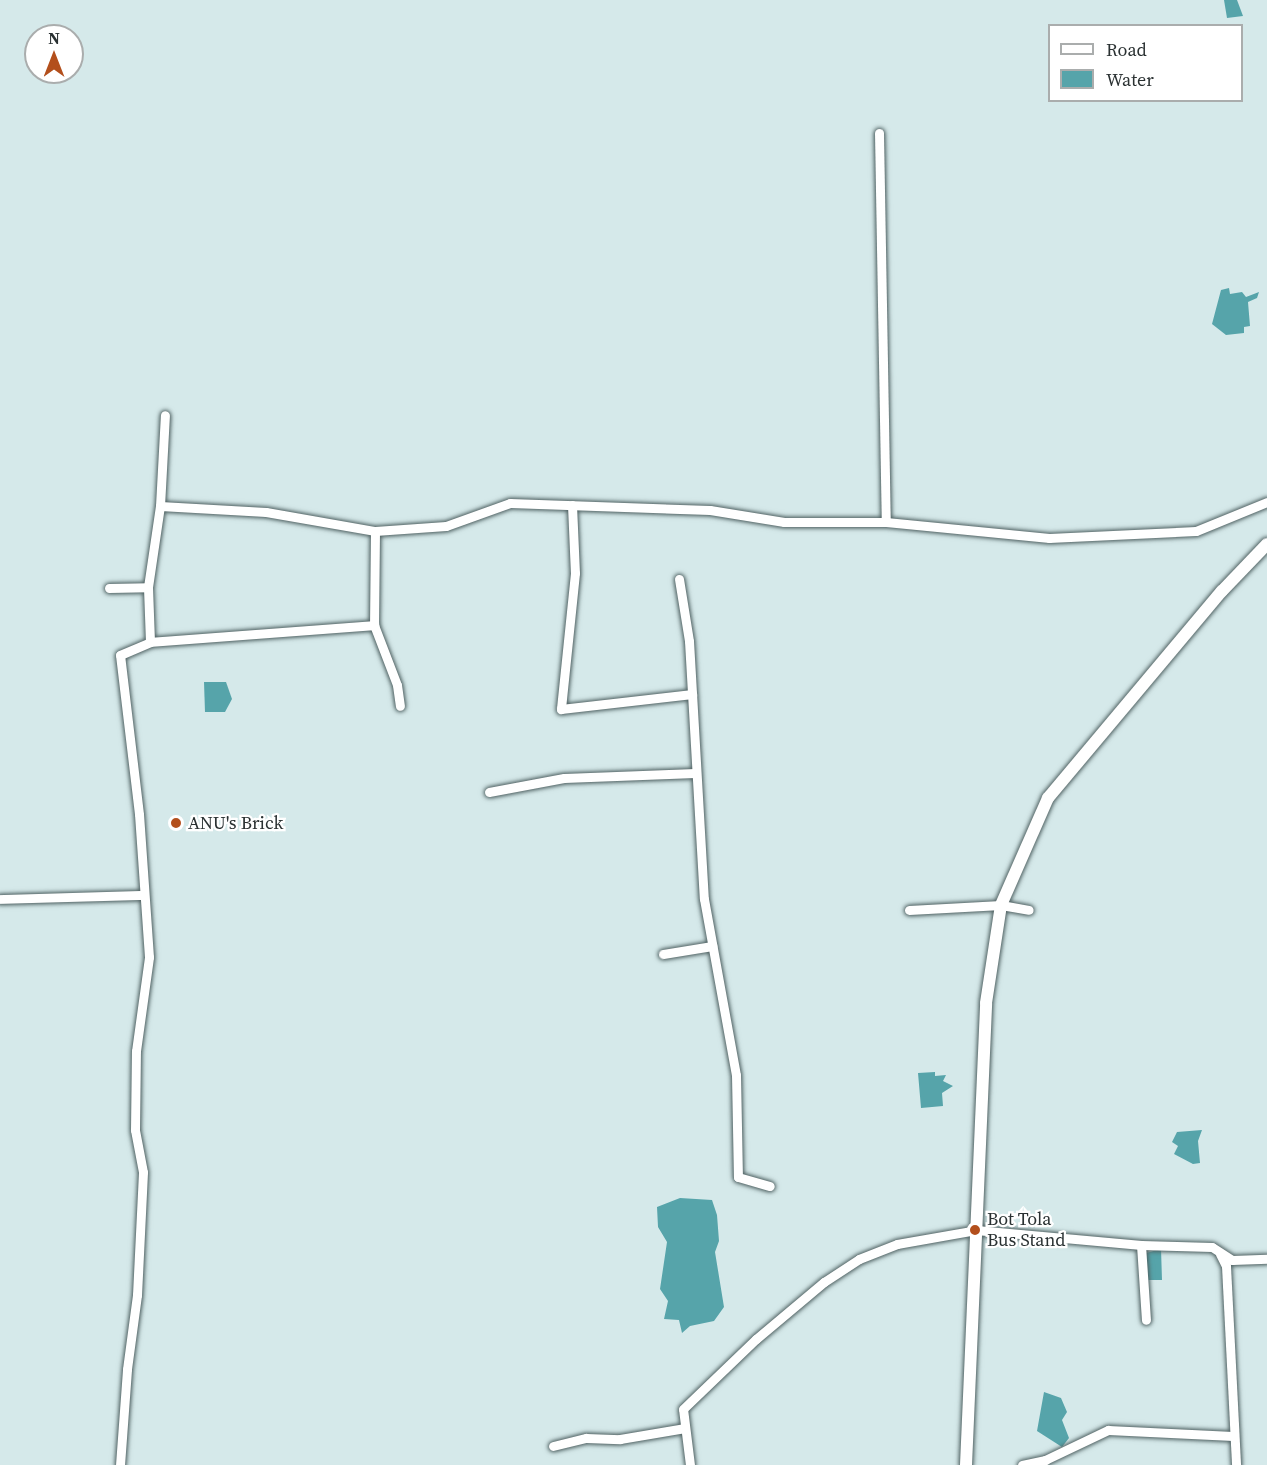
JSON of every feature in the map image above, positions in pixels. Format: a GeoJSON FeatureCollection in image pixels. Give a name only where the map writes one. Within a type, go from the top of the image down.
{"type":"FeatureCollection","features":[{"type":"Feature","properties":{"kind":"main road"},"geometry":{"type":"LineString","coordinates":[[966,1465],[986,1003],[1001,905],[1048,798],[1222,591],[1267,544]]}},
{"type":"Feature","properties":{"kind":"street"},"geometry":{"type":"LineString","coordinates":[[879,133],[886,522]]}},
{"type":"Feature","properties":{"kind":"street"},"geometry":{"type":"LineString","coordinates":[[150,642],[148,587],[160,506],[165,416]]}},
{"type":"Feature","properties":{"kind":"street"},"geometry":{"type":"LineString","coordinates":[[160,506],[266,512],[375,531],[446,526],[510,503],[710,510],[784,522],[886,522],[1049,538],[1167,534],[1213,526],[1267,502]]}},
{"type":"Feature","properties":{"kind":"street"},"geometry":{"type":"LineString","coordinates":[[572,505],[574,573],[561,709],[692,694]]}},
{"type":"Feature","properties":{"kind":"street"},"geometry":{"type":"LineString","coordinates":[[375,531],[374,625],[397,685],[400,706]]}},
{"type":"Feature","properties":{"kind":"street"},"geometry":{"type":"LineString","coordinates":[[679,579],[692,694],[704,899],[736,1075],[738,1177],[770,1186]]}},
{"type":"Feature","properties":{"kind":"street"},"geometry":{"type":"LineString","coordinates":[[110,588],[148,587]]}},
{"type":"Feature","properties":{"kind":"street"},"geometry":{"type":"LineString","coordinates":[[120,1465],[127,1369],[137,1295],[143,1172],[135,1130],[136,1051],[149,957],[139,814],[120,656],[150,642],[374,625]]}},
{"type":"Feature","properties":{"kind":"street"},"geometry":{"type":"LineString","coordinates":[[489,792],[564,778],[695,773]]}},
{"type":"Feature","properties":{"kind":"street"},"geometry":{"type":"LineString","coordinates":[[0,899],[144,896]]}},
{"type":"Feature","properties":{"kind":"street"},"geometry":{"type":"LineString","coordinates":[[909,910],[1001,905],[1029,910]]}},
{"type":"Feature","properties":{"kind":"street"},"geometry":{"type":"LineString","coordinates":[[663,954],[712,946]]}},
{"type":"Feature","properties":{"kind":"street"},"geometry":{"type":"LineString","coordinates":[[690,1465],[683,1409],[756,1339],[824,1282],[859,1259],[897,1244],[976,1230],[1141,1245],[1212,1246],[1220,1254],[1232,1260],[1267,1259]]}},
{"type":"Feature","properties":{"kind":"street"},"geometry":{"type":"LineString","coordinates":[[1141,1245],[1146,1320]]}},
{"type":"Feature","properties":{"kind":"street"},"geometry":{"type":"LineString","coordinates":[[1220,1254],[1226,1266],[1236,1465]]}},
{"type":"Feature","properties":{"kind":"street"},"geometry":{"type":"LineString","coordinates":[[553,1446],[586,1438],[620,1439],[685,1428]]}},
{"type":"Feature","properties":{"kind":"street"},"geometry":{"type":"LineString","coordinates":[[1022,1465],[1045,1460],[1108,1430],[1233,1436]]}},
{"type":"Feature","properties":{"kind":"water"},"geometry":{"type":"Polygon","coordinates":[[[1224,0],[1237,0],[1243,16],[1227,18],[1224,0]]]}},
{"type":"Feature","properties":{"kind":"water"},"geometry":{"type":"Polygon","coordinates":[[[1229,288],[1230,294],[1242,292],[1246,297],[1259,292],[1257,298],[1248,302],[1250,326],[1244,327],[1244,333],[1226,335],[1212,324],[1221,290],[1229,288]]]}},
{"type":"Feature","properties":{"kind":"water"},"geometry":{"type":"Polygon","coordinates":[[[204,682],[226,682],[232,699],[225,712],[205,712],[204,682]]]}},
{"type":"Feature","properties":{"kind":"water"},"geometry":{"type":"Polygon","coordinates":[[[935,1072],[935,1076],[946,1075],[943,1081],[953,1086],[942,1093],[943,1106],[921,1108],[918,1073],[935,1072]]]}},
{"type":"Feature","properties":{"kind":"water"},"geometry":{"type":"Polygon","coordinates":[[[1202,1130],[1198,1141],[1200,1163],[1193,1164],[1174,1154],[1178,1146],[1172,1142],[1177,1132],[1202,1130]]]}},
{"type":"Feature","properties":{"kind":"water"},"geometry":{"type":"Polygon","coordinates":[[[680,1198],[712,1200],[717,1215],[719,1241],[715,1252],[724,1307],[714,1321],[690,1326],[682,1333],[679,1320],[664,1319],[668,1301],[660,1289],[667,1242],[658,1227],[657,1207],[680,1198]]]}},
{"type":"Feature","properties":{"kind":"water"},"geometry":{"type":"Polygon","coordinates":[[[1161,1249],[1162,1280],[1148,1280],[1146,1253],[1161,1249]]]}},
{"type":"Feature","properties":{"kind":"water"},"geometry":{"type":"Polygon","coordinates":[[[1044,1392],[1061,1398],[1067,1412],[1062,1420],[1069,1438],[1062,1447],[1037,1431],[1044,1392]]]}},
{"type":"Feature","properties":{"kind":"place","name":"ANU's Brick"},"geometry":{"type":"Point","coordinates":[176,823]}},
{"type":"Feature","properties":{"kind":"place","name":"Bot Tola Bus Stand"},"geometry":{"type":"Point","coordinates":[975,1230]}}]}
